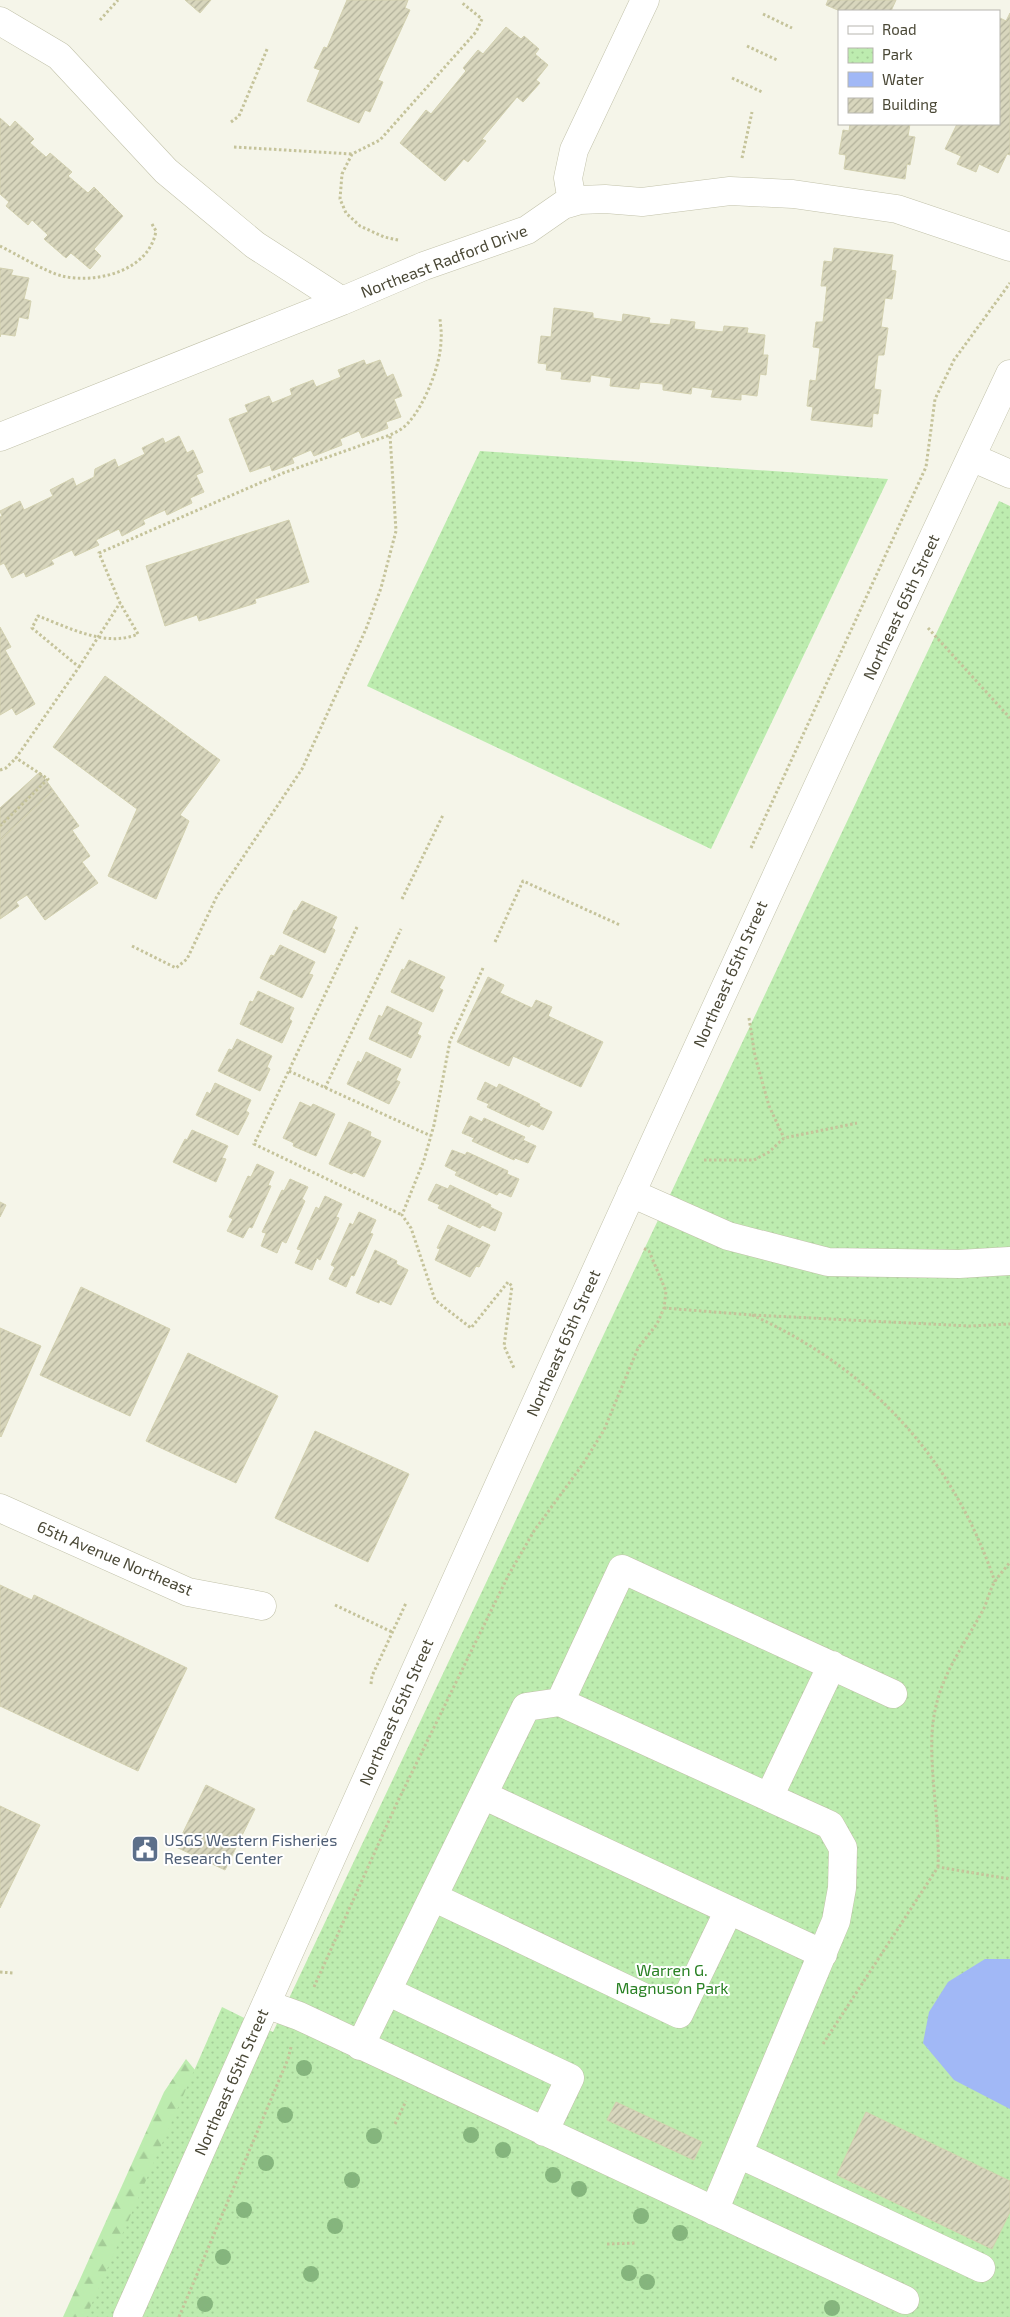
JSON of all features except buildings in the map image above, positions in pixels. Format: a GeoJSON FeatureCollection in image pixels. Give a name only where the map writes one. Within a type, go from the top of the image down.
{"type":"FeatureCollection","features":[{"type":"Feature","properties":{"kind":"street"},"geometry":{"type":"LineString","coordinates":[[572,202],[568,178],[574,150],[645,0]]}},
{"type":"Feature","properties":{"kind":"street","name":"Northeast Radford Drive"},"geometry":{"type":"LineString","coordinates":[[0,21],[59,56],[166,171],[248,239],[342,301]]}},
{"type":"Feature","properties":{"kind":"street","name":"Northeast Radford Drive"},"geometry":{"type":"LineString","coordinates":[[0,437],[342,301],[424,266],[527,230],[572,202],[596,199],[642,202],[730,191],[793,194],[897,209],[1010,246]]}},
{"type":"Feature","properties":{"kind":"street","name":"Northeast 65th Street"},"geometry":{"type":"LineString","coordinates":[[127,2317],[398,1704],[762,904],[1010,374]]}},
{"type":"Feature","properties":{"kind":"street"},"geometry":{"type":"LineString","coordinates":[[971,457],[1010,474]]}},
{"type":"Feature","properties":{"kind":"street"},"geometry":{"type":"LineString","coordinates":[[631,1193],[728,1236],[828,1262],[959,1264],[1010,1261]]}},
{"type":"Feature","properties":{"kind":"street","name":"65th Avenue Northeast"},"geometry":{"type":"LineString","coordinates":[[0,1508],[188,1592],[262,1606]]}},
{"type":"Feature","properties":{"kind":"street"},"geometry":{"type":"LineString","coordinates":[[560,1702],[622,1569],[893,1694]]}},
{"type":"Feature","properties":{"kind":"street"},"geometry":{"type":"LineString","coordinates":[[769,1797],[832,1665]]}},
{"type":"Feature","properties":{"kind":"street"},"geometry":{"type":"LineString","coordinates":[[360,2046],[526,1706],[560,1702],[830,1825],[843,1848],[842,1888],[836,1921],[714,2211]]}},
{"type":"Feature","properties":{"kind":"street"},"geometry":{"type":"LineString","coordinates":[[483,1795],[822,1954]]}},
{"type":"Feature","properties":{"kind":"street"},"geometry":{"type":"LineString","coordinates":[[434,1897],[679,2014],[729,1910]]}},
{"type":"Feature","properties":{"kind":"street"},"geometry":{"type":"LineString","coordinates":[[387,1991],[570,2078],[544,2132]]}},
{"type":"Feature","properties":{"kind":"street"},"geometry":{"type":"LineString","coordinates":[[266,2004],[299,2016],[905,2300]]}},
{"type":"Feature","properties":{"kind":"street"},"geometry":{"type":"LineString","coordinates":[[739,2154],[981,2268]]}},
{"type":"Feature","properties":{"kind":"path"},"geometry":{"type":"LineString","coordinates":[[100,20],[118,0]]}},
{"type":"Feature","properties":{"kind":"path"},"geometry":{"type":"LineString","coordinates":[[234,147],[352,154],[380,140],[476,32],[482,19],[461,2]]}},
{"type":"Feature","properties":{"kind":"path"},"geometry":{"type":"LineString","coordinates":[[763,14],[792,28]]}},
{"type":"Feature","properties":{"kind":"path"},"geometry":{"type":"LineString","coordinates":[[747,46],[776,60]]}},
{"type":"Feature","properties":{"kind":"path"},"geometry":{"type":"LineString","coordinates":[[231,122],[239,116],[268,47]]}},
{"type":"Feature","properties":{"kind":"path"},"geometry":{"type":"LineString","coordinates":[[732,78],[762,92]]}},
{"type":"Feature","properties":{"kind":"path"},"geometry":{"type":"LineString","coordinates":[[741,165],[752,112]]}},
{"type":"Feature","properties":{"kind":"path"},"geometry":{"type":"LineString","coordinates":[[352,154],[342,174],[340,185],[340,199],[346,213],[360,226],[384,237],[403,241]]}},
{"type":"Feature","properties":{"kind":"path"},"geometry":{"type":"LineString","coordinates":[[0,246],[62,276],[95,278],[111,276],[127,268],[141,257],[154,241],[156,231],[152,224]]}},
{"type":"Feature","properties":{"kind":"path"},"geometry":{"type":"LineString","coordinates":[[750,854],[751,844],[926,467],[935,399],[954,360],[1010,283]]}},
{"type":"Feature","properties":{"kind":"path"},"geometry":{"type":"LineString","coordinates":[[79,667],[32,628],[38,616],[98,637],[128,638],[138,634],[120,603],[99,553],[283,473],[390,436],[408,423],[418,410],[432,379],[441,341],[440,317]]}},
{"type":"Feature","properties":{"kind":"path"},"geometry":{"type":"LineString","coordinates":[[132,946],[176,968],[187,959],[217,896],[302,769],[366,629],[381,588],[396,531],[390,436]]}},
{"type":"Feature","properties":{"kind":"path"},"geometry":{"type":"LineString","coordinates":[[0,770],[6,768],[16,758],[79,667],[120,603]]}},
{"type":"Feature","properties":{"kind":"path"},"geometry":{"type":"LineString","coordinates":[[925,624],[1010,718]]}},
{"type":"Feature","properties":{"kind":"path"},"geometry":{"type":"LineString","coordinates":[[0,826],[48,779],[16,758]]}},
{"type":"Feature","properties":{"kind":"path"},"geometry":{"type":"LineString","coordinates":[[402,899],[443,815]]}},
{"type":"Feature","properties":{"kind":"path"},"geometry":{"type":"LineString","coordinates":[[495,942],[524,881],[620,925]]}},
{"type":"Feature","properties":{"kind":"path"},"geometry":{"type":"LineString","coordinates":[[357,926],[254,1144],[402,1215],[411,1228],[435,1300],[471,1328],[508,1282],[512,1286],[504,1346],[516,1372]]}},
{"type":"Feature","properties":{"kind":"path"},"geometry":{"type":"LineString","coordinates":[[325,1088],[401,929]]}},
{"type":"Feature","properties":{"kind":"path"},"geometry":{"type":"LineString","coordinates":[[402,1215],[431,1136],[450,1041],[483,968]]}},
{"type":"Feature","properties":{"kind":"path"},"geometry":{"type":"LineString","coordinates":[[748,1016],[755,1056],[769,1106],[784,1138]]}},
{"type":"Feature","properties":{"kind":"path"},"geometry":{"type":"LineString","coordinates":[[289,1071],[431,1136]]}},
{"type":"Feature","properties":{"kind":"path"},"geometry":{"type":"LineString","coordinates":[[704,1160],[754,1160],[768,1152],[784,1138],[857,1123]]}},
{"type":"Feature","properties":{"kind":"path"},"geometry":{"type":"LineString","coordinates":[[317,1981],[396,1805],[508,1576],[534,1531],[583,1464],[604,1430],[638,1348],[657,1324],[664,1308],[666,1290],[649,1251]]}},
{"type":"Feature","properties":{"kind":"path"},"geometry":{"type":"LineString","coordinates":[[664,1308],[752,1315],[969,1326],[1010,1324]]}},
{"type":"Feature","properties":{"kind":"path"},"geometry":{"type":"LineString","coordinates":[[752,1315],[783,1330],[824,1354],[870,1389],[897,1416],[927,1451],[953,1488],[985,1555],[994,1582]]}},
{"type":"Feature","properties":{"kind":"path"},"geometry":{"type":"LineString","coordinates":[[818,2051],[938,1867],[939,1839],[932,1774],[932,1732],[940,1688],[950,1666],[983,1610],[994,1582],[1010,1562]]}},
{"type":"Feature","properties":{"kind":"path"},"geometry":{"type":"LineString","coordinates":[[335,1605],[392,1632]]}},
{"type":"Feature","properties":{"kind":"path"},"geometry":{"type":"LineString","coordinates":[[938,1867],[1010,1879]]}},
{"type":"Feature","properties":{"kind":"path"},"geometry":{"type":"LineString","coordinates":[[0,1972],[13,1973]]}},
{"type":"Feature","properties":{"kind":"path"},"geometry":{"type":"LineString","coordinates":[[179,2317],[288,2058],[291,2045]]}},
{"type":"Feature","properties":{"kind":"path"},"geometry":{"type":"LineString","coordinates":[[607,2244],[637,2243]]}},
{"type":"Feature","properties":{"kind":"green space"},"geometry":{"type":"Polygon","coordinates":[[[480,451],[888,479],[711,849],[367,686],[480,451]]]}},
{"type":"Feature","properties":{"kind":"green space","name":"Warren G. Magnuson Park"},"geometry":{"type":"Polygon","coordinates":[[[999,501],[1010,506],[1010,2317],[86,2317],[222,2007],[273,2032],[999,501]]]}},
{"type":"Feature","properties":{"kind":"green space"},"geometry":{"type":"Polygon","coordinates":[[[186,2059],[200,2076],[95,2317],[63,2317],[164,2092],[186,2059]]]}},
{"type":"Feature","properties":{"kind":"water"},"geometry":{"type":"Polygon","coordinates":[[[985,1959],[1010,1959],[1010,2109],[954,2080],[923,2043],[929,2012],[948,1982],[985,1959]]]}},
{"type":"Feature","properties":{"kind":"place","name":"USGS Western Fisheries Research Center"},"geometry":{"type":"Point","coordinates":[145,1849]}}]}
